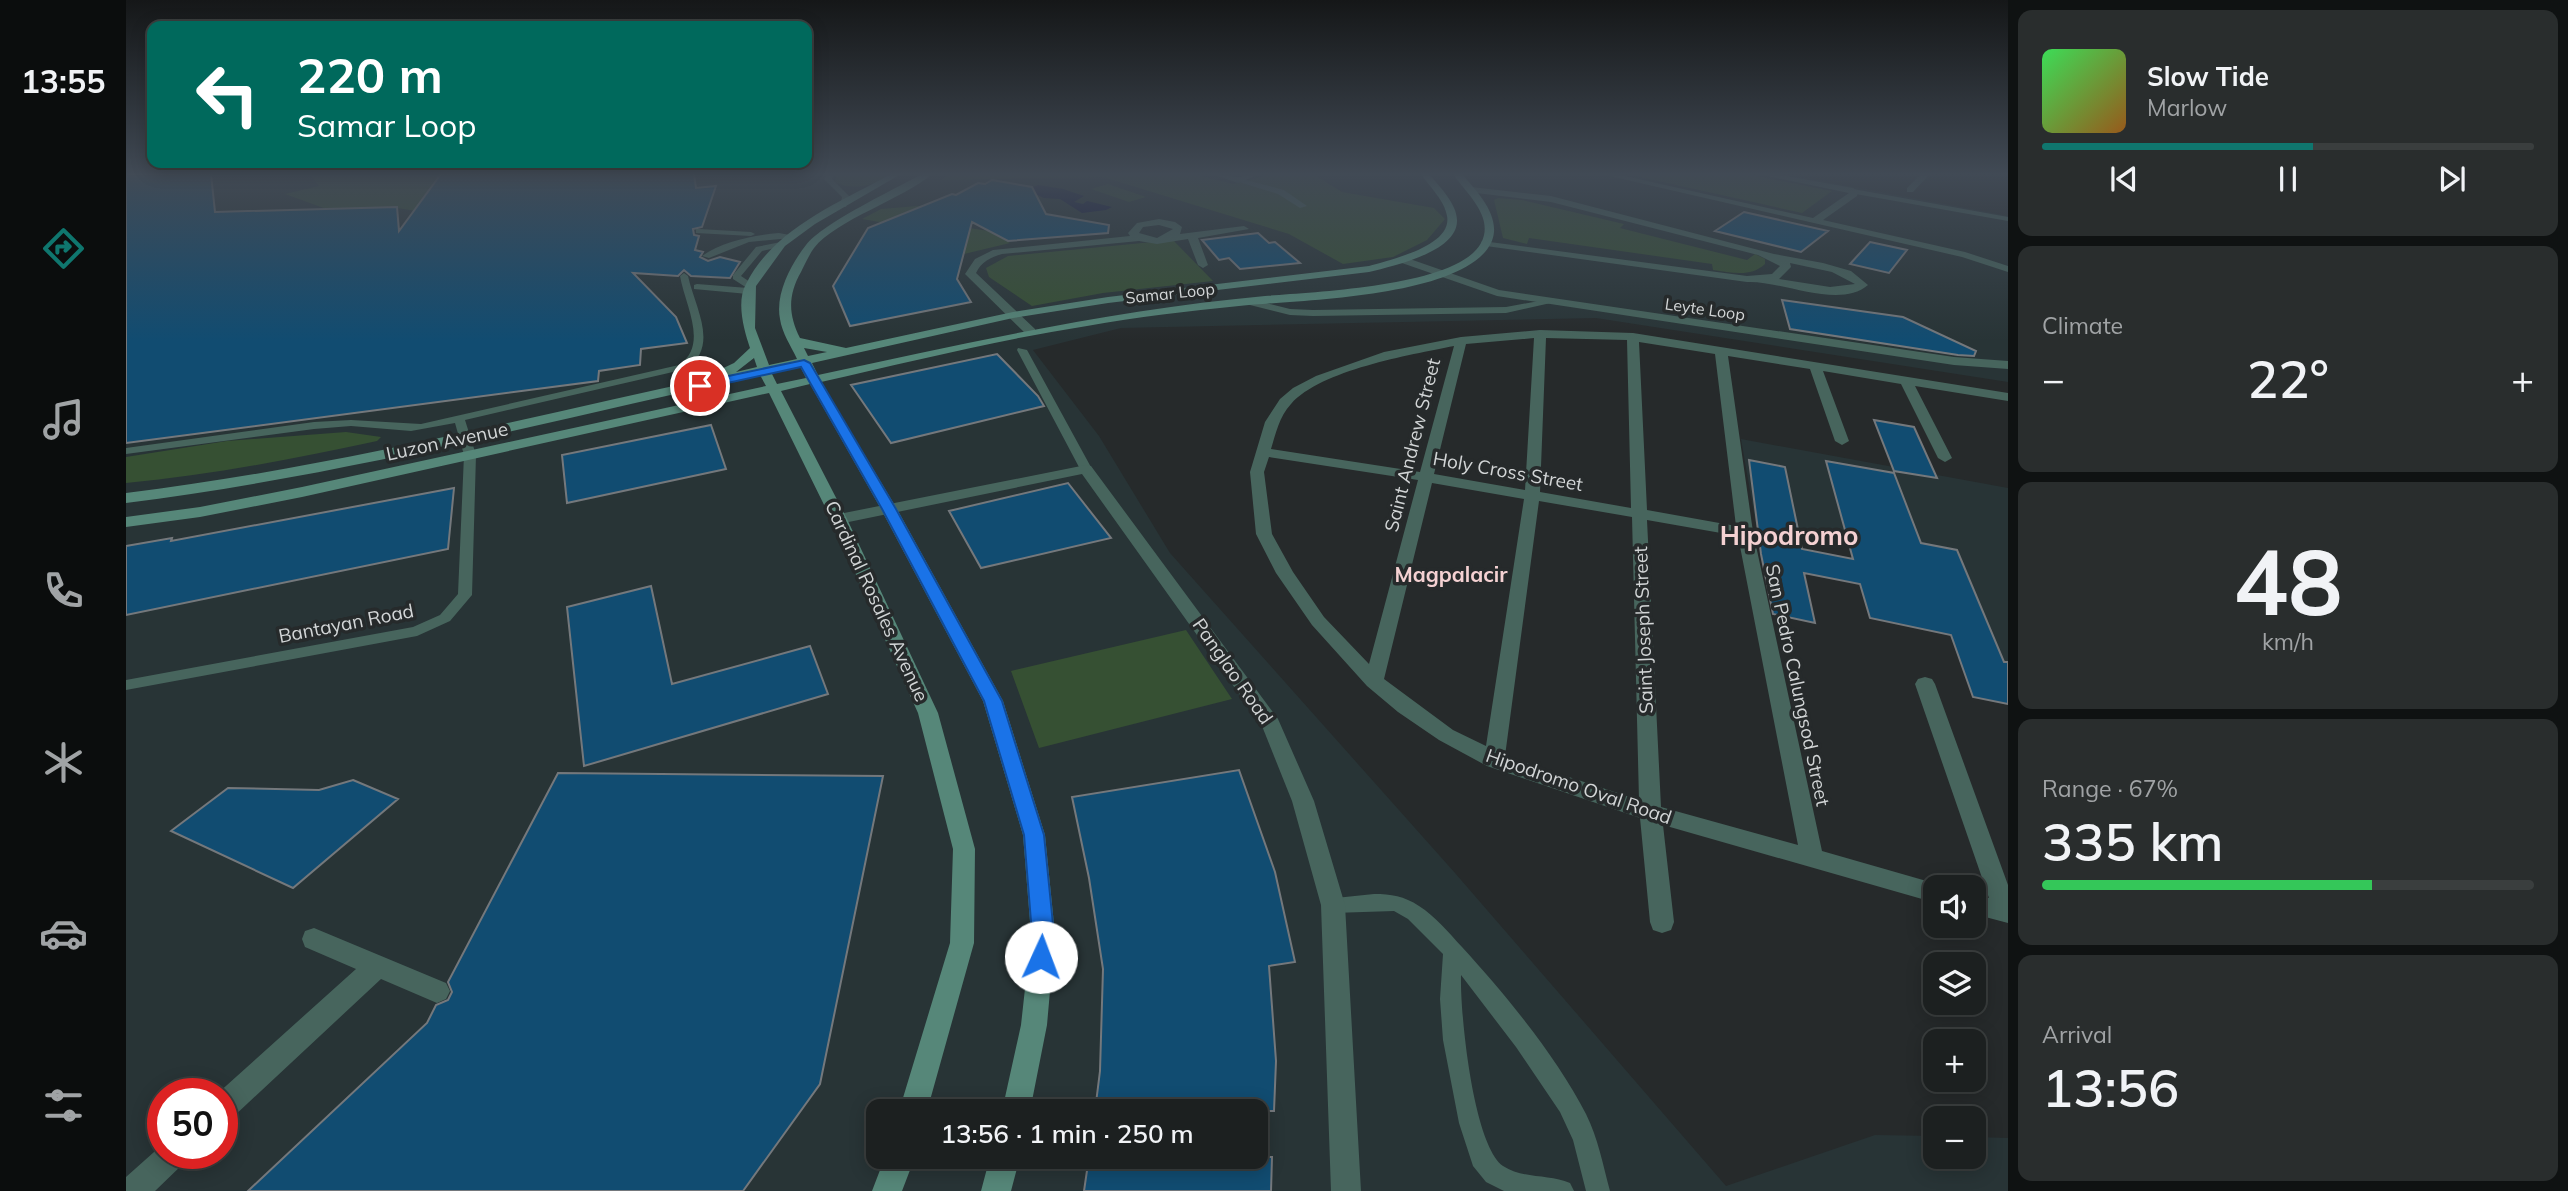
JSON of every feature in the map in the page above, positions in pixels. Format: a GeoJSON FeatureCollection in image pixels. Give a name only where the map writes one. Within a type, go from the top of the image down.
{"type":"FeatureCollection","features":[{"type":"Feature","properties":{"kind":"street"},"geometry":{"type":"LineString","coordinates":[[749,288],[781,244],[802,230]]}},
{"type":"Feature","properties":{"kind":"street"},"geometry":{"type":"LineString","coordinates":[[832,230],[811,245],[788,286],[784,304],[786,322],[804,363],[889,509],[993,701],[1034,835],[1043,934],[1034,1025],[1019,1099]]}},
{"type":"Feature","properties":{"kind":"street"},"geometry":{"type":"LineString","coordinates":[[1136,230],[1133,233],[1139,238]]}},
{"type":"Feature","properties":{"kind":"street"},"geometry":{"type":"LineString","coordinates":[[1167,239],[1178,230]]}},
{"type":"Feature","properties":{"kind":"street"},"geometry":{"type":"LineString","coordinates":[[1031,331],[970,274],[973,265],[1002,251],[1139,238],[1167,239],[1240,230]]}},
{"type":"Feature","properties":{"kind":"street","name":"Samar Loop"},"geometry":{"type":"LineString","coordinates":[[765,372],[1013,315],[1108,300],[1370,269],[1403,261],[1437,245],[1450,230]]}},
{"type":"Feature","properties":{"kind":"street"},"geometry":{"type":"LineString","coordinates":[[1487,230],[1486,243],[1835,290],[1854,290],[1863,285],[1856,278],[1839,271],[1669,230]]}},
{"type":"Feature","properties":{"kind":"street"},"geometry":{"type":"LineString","coordinates":[[1853,230],[1965,255],[2008,268]]}},
{"type":"Feature","properties":{"kind":"street"},"geometry":{"type":"LineString","coordinates":[[1192,236],[1203,265]]}},
{"type":"Feature","properties":{"kind":"street","name":"Samar Loop"},"geometry":{"type":"LineString","coordinates":[[774,387],[1031,331],[1113,316],[1332,293],[1438,275],[1461,263],[1486,243]]}},
{"type":"Feature","properties":{"kind":"street"},"geometry":{"type":"LineString","coordinates":[[1763,280],[1775,277],[1786,267],[1784,262],[1774,257]]}},
{"type":"Feature","properties":{"kind":"street","name":"Leyte Loop"},"geometry":{"type":"LineString","coordinates":[[1403,261],[1497,293],[1954,361],[2008,365]]}},
{"type":"Feature","properties":{"kind":"street","name":"Cardinal Rosales Avenue"},"geometry":{"type":"LineString","coordinates":[[749,288],[749,328],[765,372],[839,519],[928,713],[964,849],[962,943],[916,1099]]}},
{"type":"Feature","properties":{"kind":"street"},"geometry":{"type":"LineString","coordinates":[[1494,760],[1532,495],[1540,334]]}},
{"type":"Feature","properties":{"kind":"street","name":"Hipodromo Oval Road"},"geometry":{"type":"LineString","coordinates":[[1923,890],[1650,813],[1494,760],[1446,735],[1405,707],[1374,681],[1318,621],[1285,573],[1264,534],[1257,472],[1272,422],[1285,402],[1298,391],[1321,379],[1384,356],[1461,341],[1540,334],[1633,337],[2007,398]]}},
{"type":"Feature","properties":{"kind":"street","name":"Saint Joseph Street"},"geometry":{"type":"LineString","coordinates":[[1633,337],[1650,813],[1662,922]]}},
{"type":"Feature","properties":{"kind":"street"},"geometry":{"type":"LineString","coordinates":[[794,340],[822,348],[872,348]]}},
{"type":"Feature","properties":{"kind":"street","name":"Saint Andrew Street"},"geometry":{"type":"LineString","coordinates":[[1374,681],[1461,341]]}},
{"type":"Feature","properties":{"kind":"street"},"geometry":{"type":"LineString","coordinates":[[676,391],[733,369],[757,348]]}},
{"type":"Feature","properties":{"kind":"street","name":"San Pedro Calungsod Street"},"geometry":{"type":"LineString","coordinates":[[1721,352],[1745,532],[1812,860]]}},
{"type":"Feature","properties":{"kind":"street"},"geometry":{"type":"LineString","coordinates":[[828,406],[840,385],[855,375],[887,363]]}},
{"type":"Feature","properties":{"kind":"street"},"geometry":{"type":"LineString","coordinates":[[1815,366],[1842,441]]}},
{"type":"Feature","properties":{"kind":"street","name":"Luzon Avenue"},"geometry":{"type":"LineString","coordinates":[[126,498],[215,487],[313,469],[765,372]]}},
{"type":"Feature","properties":{"kind":"street"},"geometry":{"type":"LineString","coordinates":[[1906,381],[1945,458]]}},
{"type":"Feature","properties":{"kind":"street","name":"Luzon Avenue"},"geometry":{"type":"LineString","coordinates":[[126,522],[200,512],[302,492],[774,387]]}},
{"type":"Feature","properties":{"kind":"street"},"geometry":{"type":"LineString","coordinates":[[683,408],[752,400],[768,404],[787,415]]}},
{"type":"Feature","properties":{"kind":"street","name":"Holy Cross Street"},"geometry":{"type":"LineString","coordinates":[[1264,452],[1745,532]]}},
{"type":"Feature","properties":{"kind":"street"},"geometry":{"type":"LineString","coordinates":[[839,519],[1086,469]]}},
{"type":"Feature","properties":{"kind":"street","name":"Panglao Road"},"geometry":{"type":"LineString","coordinates":[[1086,469],[1271,724],[1303,801],[1333,905],[1346,1191]]}},
{"type":"Feature","properties":{"kind":"street"},"geometry":{"type":"LineString","coordinates":[[1925,684],[2007,913]]}},
{"type":"Feature","properties":{"kind":"street"},"geometry":{"type":"LineString","coordinates":[[1986,907],[2007,913]]}},
{"type":"Feature","properties":{"kind":"street"},"geometry":{"type":"LineString","coordinates":[[314,939],[437,991]]}},
{"type":"Feature","properties":{"kind":"street"},"geometry":{"type":"LineString","coordinates":[[238,1093],[377,965]]}},
{"type":"Feature","properties":{"kind":"street"},"geometry":{"type":"LineString","coordinates":[[133,1191],[157,1169]]}},
{"type":"Feature","properties":{"kind":"street"},"geometry":{"type":"LineString","coordinates":[[887,1191],[895,1169]]}},
{"type":"Feature","properties":{"kind":"street"},"geometry":{"type":"LineString","coordinates":[[996,1191],[1002,1169]]}},
{"type":"Feature","properties":{"kind":"lane"},"geometry":{"type":"LineString","coordinates":[[699,231],[791,236]]}},
{"type":"Feature","properties":{"kind":"lane"},"geometry":{"type":"LineString","coordinates":[[717,232],[719,250]]}},
{"type":"Feature","properties":{"kind":"lane"},"geometry":{"type":"LineString","coordinates":[[706,256],[743,240],[766,235]]}},
{"type":"Feature","properties":{"kind":"lane"},"geometry":{"type":"LineString","coordinates":[[749,288],[736,277],[759,249],[781,244]]}},
{"type":"Feature","properties":{"kind":"lane"},"geometry":{"type":"LineString","coordinates":[[126,451],[236,433],[341,423],[376,423],[410,428],[621,382],[694,362],[699,355],[700,337],[686,293],[684,276]]}},
{"type":"Feature","properties":{"kind":"lane"},"geometry":{"type":"LineString","coordinates":[[696,287],[749,288]]}},
{"type":"Feature","properties":{"kind":"lane"},"geometry":{"type":"LineString","coordinates":[[1250,302],[1290,312],[1313,313],[1506,310],[1550,302]]}},
{"type":"Feature","properties":{"kind":"lane"},"geometry":{"type":"LineString","coordinates":[[1022,350],[1086,469]]}},
{"type":"Feature","properties":{"kind":"lane","name":"Bantayan Road"},"geometry":{"type":"LineString","coordinates":[[126,685],[417,631],[445,618],[465,595],[470,455],[458,418]]}},
{"type":"Feature","properties":{"kind":"lane"},"geometry":{"type":"LineString","coordinates":[[1333,905],[1398,903],[1413,911],[1453,952],[1546,1067],[1580,1124],[1598,1191]]}},
{"type":"Feature","properties":{"kind":"lane"},"geometry":{"type":"LineString","coordinates":[[1453,952],[1450,989],[1452,1027],[1476,1143],[1486,1167],[1509,1183],[1562,1191]]}},
{"type":"Feature","properties":{"kind":"shaded area"},"geometry":{"type":"Polygon","coordinates":[[[126,230],[2008,230],[2008,382],[1596,318],[1121,328],[1033,350],[1099,436],[1170,553],[1455,873],[1726,1186],[1875,1135],[1923,1136],[1923,1169],[1986,1169],[1986,1137],[2008,1138],[2008,1191],[126,1191],[126,230]]]}},
{"type":"Feature","properties":{"kind":"shaded area"},"geometry":{"type":"Polygon","coordinates":[[[1741,439],[2008,488],[2008,704],[1973,697],[1950,635],[1870,618],[1847,543],[1756,525],[1741,439]]]}},
{"type":"Feature","properties":{"kind":"green space"},"geometry":{"type":"Polygon","coordinates":[[[924,230],[989,231],[1010,243],[964,254],[931,251],[938,232],[924,230]]]}},
{"type":"Feature","properties":{"kind":"green space"},"geometry":{"type":"Polygon","coordinates":[[[1275,230],[1436,230],[1427,240],[1393,257],[1343,264],[1289,234],[1275,230]]]}},
{"type":"Feature","properties":{"kind":"green space"},"geometry":{"type":"Polygon","coordinates":[[[1501,230],[1626,230],[1747,260],[1755,254],[1765,259],[1765,264],[1747,273],[1733,273],[1713,270],[1712,264],[1529,238],[1527,244],[1503,238],[1501,230]]]}},
{"type":"Feature","properties":{"kind":"green space"},"geometry":{"type":"Polygon","coordinates":[[[1173,240],[1213,281],[1103,293],[1032,306],[989,277],[986,268],[1008,256],[1173,240]]]}},
{"type":"Feature","properties":{"kind":"green space"},"geometry":{"type":"Polygon","coordinates":[[[346,432],[381,437],[377,441],[283,460],[189,476],[126,483],[126,457],[227,441],[346,432]]]}},
{"type":"Feature","properties":{"kind":"green space"},"geometry":{"type":"Polygon","coordinates":[[[1186,630],[1232,699],[1039,748],[1011,671],[1186,630]]]}},
{"type":"Feature","properties":{"kind":"building"},"geometry":{"type":"Polygon","coordinates":[[[126,230],[693,230],[694,235],[699,236],[695,250],[703,252],[700,257],[708,261],[720,257],[740,262],[730,278],[691,276],[684,270],[678,276],[633,273],[676,317],[687,343],[641,349],[640,365],[599,371],[598,381],[126,443],[126,230]]]}},
{"type":"Feature","properties":{"kind":"building"},"geometry":{"type":"Polygon","coordinates":[[[867,230],[970,230],[957,279],[971,302],[850,326],[833,286],[867,230]]]}},
{"type":"Feature","properties":{"kind":"building"},"geometry":{"type":"Polygon","coordinates":[[[986,230],[1108,230],[1108,233],[1008,241],[986,230]]]}},
{"type":"Feature","properties":{"kind":"building"},"geometry":{"type":"Polygon","coordinates":[[[1822,230],[1828,231],[1801,252],[1715,231],[1822,230]]]}},
{"type":"Feature","properties":{"kind":"building"},"geometry":{"type":"Polygon","coordinates":[[[1258,233],[1269,243],[1275,242],[1300,263],[1240,269],[1229,258],[1219,260],[1202,240],[1258,233]]]}},
{"type":"Feature","properties":{"kind":"building"},"geometry":{"type":"Polygon","coordinates":[[[1870,242],[1907,250],[1889,273],[1850,264],[1870,242]]]}},
{"type":"Feature","properties":{"kind":"building"},"geometry":{"type":"Polygon","coordinates":[[[1782,300],[1903,317],[1976,351],[1974,356],[1958,355],[1790,329],[1782,300]]]}},
{"type":"Feature","properties":{"kind":"building"},"geometry":{"type":"Polygon","coordinates":[[[997,354],[1038,396],[1044,406],[891,443],[851,385],[997,354]]]}},
{"type":"Feature","properties":{"kind":"building"},"geometry":{"type":"Polygon","coordinates":[[[1874,420],[1914,427],[1937,478],[1894,471],[1874,420]]]}},
{"type":"Feature","properties":{"kind":"building"},"geometry":{"type":"Polygon","coordinates":[[[711,425],[726,469],[567,503],[562,455],[711,425]]]}},
{"type":"Feature","properties":{"kind":"building"},"geometry":{"type":"Polygon","coordinates":[[[1749,460],[1785,467],[1802,549],[1853,559],[1826,461],[1894,473],[1921,543],[1957,550],[2004,662],[2008,662],[2008,704],[1973,697],[1951,635],[1870,618],[1860,584],[1804,573],[1815,623],[1773,614],[1761,554],[1749,460]]]}},
{"type":"Feature","properties":{"kind":"building"},"geometry":{"type":"Polygon","coordinates":[[[1068,483],[1111,538],[981,568],[949,511],[1068,483]]]}},
{"type":"Feature","properties":{"kind":"building"},"geometry":{"type":"Polygon","coordinates":[[[454,488],[448,549],[126,615],[126,546],[172,538],[171,541],[454,488]]]}},
{"type":"Feature","properties":{"kind":"building"},"geometry":{"type":"Polygon","coordinates":[[[651,586],[672,684],[810,646],[828,694],[584,766],[567,607],[651,586]]]}},
{"type":"Feature","properties":{"kind":"building"},"geometry":{"type":"Polygon","coordinates":[[[1239,770],[1275,872],[1295,962],[1269,966],[1276,1061],[1274,1111],[1268,1111],[1268,1099],[1096,1099],[1103,969],[1089,878],[1072,797],[1239,770]]]}},
{"type":"Feature","properties":{"kind":"building"},"geometry":{"type":"Polygon","coordinates":[[[558,773],[883,776],[820,1084],[743,1191],[248,1191],[427,1023],[436,1005],[448,1000],[452,992],[448,982],[558,773]]]}},
{"type":"Feature","properties":{"kind":"building"},"geometry":{"type":"Polygon","coordinates":[[[353,780],[398,799],[293,888],[171,831],[228,788],[319,790],[353,780]]]}},
{"type":"Feature","properties":{"kind":"building"},"geometry":{"type":"Polygon","coordinates":[[[1268,1157],[1272,1157],[1271,1191],[1084,1191],[1087,1169],[1268,1169],[1268,1157]]]}},
{"type":"Feature","properties":{"kind":"district","name":"Hipodromo"},"geometry":{"type":"Point","coordinates":[1789,536]}},
{"type":"Feature","properties":{"kind":"district","name":"Magpalacir"},"geometry":{"type":"Point","coordinates":[1451,575]}},
{"type":"Feature","properties":{"kind":"route"},"geometry":{"type":"LineString","coordinates":[[700,386],[804,363],[889,509],[993,701],[1034,835],[1043,934],[1041,957]]}}]}
